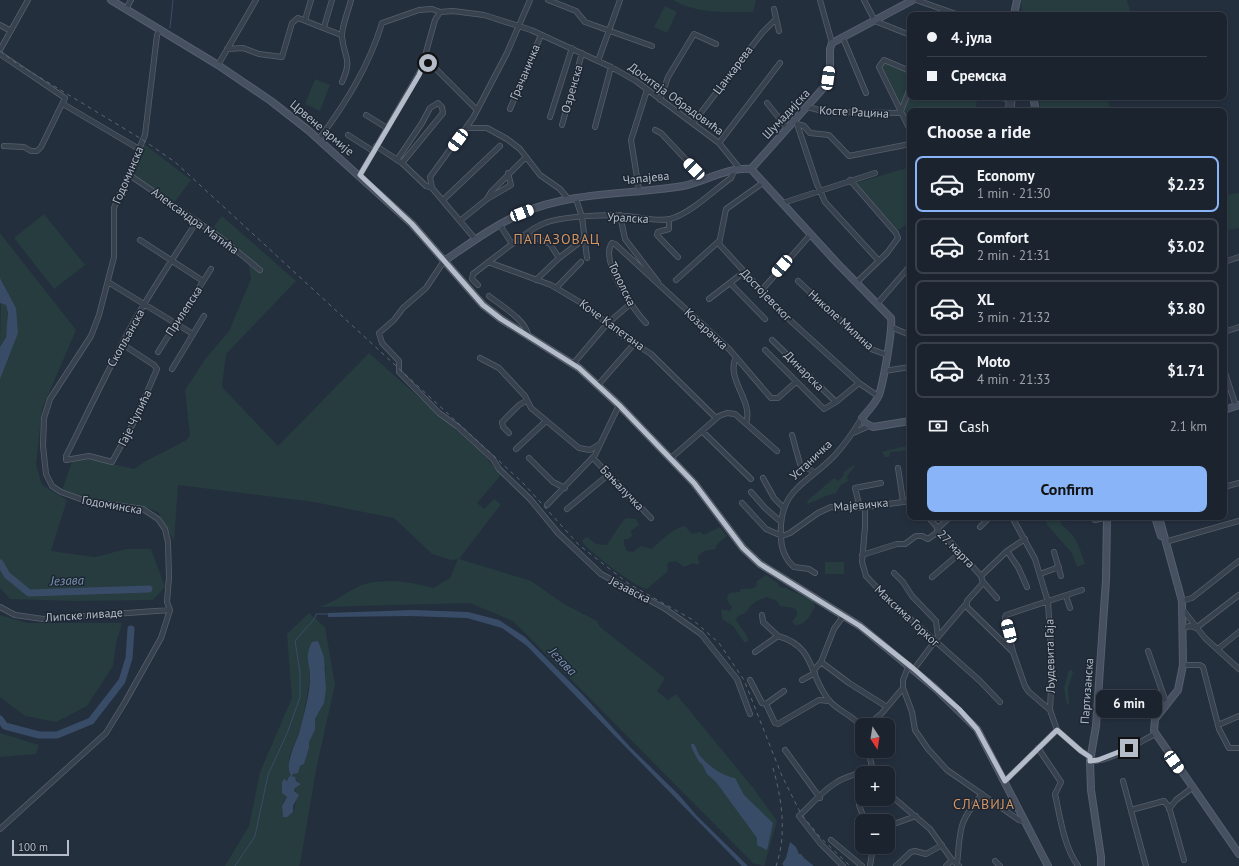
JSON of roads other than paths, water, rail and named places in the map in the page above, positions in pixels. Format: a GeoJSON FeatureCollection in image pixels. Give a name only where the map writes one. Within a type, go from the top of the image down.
{"type":"FeatureCollection","features":[{"type":"Feature","properties":{"kind":"street"},"geometry":{"type":"LineString","coordinates":[[0,50],[28,0]]}},
{"type":"Feature","properties":{"kind":"street","name":"Црвене армије"},"geometry":{"type":"LineString","coordinates":[[111,0],[218,65],[275,104],[319,139],[412,224],[483,305],[501,319],[572,364],[598,385],[619,405],[671,458],[704,495],[743,548],[765,568],[864,628],[914,669],[973,724],[1005,781],[1047,865]]}},
{"type":"Feature","properties":{"kind":"street"},"geometry":{"type":"LineString","coordinates":[[126,9],[131,0]]}},
{"type":"Feature","properties":{"kind":"street"},"geometry":{"type":"LineString","coordinates":[[218,65],[256,0]]}},
{"type":"Feature","properties":{"kind":"street"},"geometry":{"type":"LineString","coordinates":[[305,20],[311,0]]}},
{"type":"Feature","properties":{"kind":"street"},"geometry":{"type":"LineString","coordinates":[[324,27],[332,0]]}},
{"type":"Feature","properties":{"kind":"street"},"geometry":{"type":"LineString","coordinates":[[342,82],[348,69],[348,64],[341,35],[351,0]]}},
{"type":"Feature","properties":{"kind":"street"},"geometry":{"type":"LineString","coordinates":[[432,188],[429,181],[430,177],[467,128],[507,53],[530,0]]}},
{"type":"Feature","properties":{"kind":"street"},"geometry":{"type":"LineString","coordinates":[[548,0],[555,1],[576,11],[585,22],[652,46]]}},
{"type":"Feature","properties":{"kind":"street"},"geometry":{"type":"LineString","coordinates":[[598,61],[620,0]]}},
{"type":"Feature","properties":{"kind":"street","name":"Шумадијска"},"geometry":{"type":"LineString","coordinates":[[751,169],[787,128],[796,122],[827,82],[830,66],[830,49],[832,43],[820,0]]}},
{"type":"Feature","properties":{"kind":"street"},"geometry":{"type":"LineString","coordinates":[[864,0],[875,21],[907,34]]}},
{"type":"Feature","properties":{"kind":"street"},"geometry":{"type":"LineString","coordinates":[[832,43],[913,0]]}},
{"type":"Feature","properties":{"kind":"street"},"geometry":{"type":"LineString","coordinates":[[916,0],[950,12]]}},
{"type":"Feature","properties":{"kind":"street"},"geometry":{"type":"LineString","coordinates":[[1015,12],[1017,0]]}},
{"type":"Feature","properties":{"kind":"street"},"geometry":{"type":"LineString","coordinates":[[1017,0],[1019,12]]}},
{"type":"Feature","properties":{"kind":"street","name":"Доситеја Обрадовића"},"geometry":{"type":"LineString","coordinates":[[319,139],[351,93],[379,35],[382,23],[419,10],[432,9],[440,12],[453,11],[484,15],[519,26],[541,34],[611,67],[629,77],[720,142],[737,170]]}},
{"type":"Feature","properties":{"kind":"street"},"geometry":{"type":"LineString","coordinates":[[774,9],[775,20],[779,31]]}},
{"type":"Feature","properties":{"kind":"street"},"geometry":{"type":"LineString","coordinates":[[360,175],[419,75],[424,63],[435,20],[440,12]]}},
{"type":"Feature","properties":{"kind":"street"},"geometry":{"type":"LineString","coordinates":[[227,49],[243,48],[260,54],[282,57],[294,20],[298,18],[341,35]]}},
{"type":"Feature","properties":{"kind":"street","name":"Цанкарева"},"geometry":{"type":"LineString","coordinates":[[693,123],[762,33],[775,20]]}},
{"type":"Feature","properties":{"kind":"street"},"geometry":{"type":"LineString","coordinates":[[0,25],[12,31]]}},
{"type":"Feature","properties":{"kind":"street","name":"Годоминска"},"geometry":{"type":"LineString","coordinates":[[0,830],[106,732],[125,702],[160,638],[170,610],[167,602],[169,577],[168,542],[165,529],[158,519],[150,512],[138,508],[86,501],[66,495],[52,486],[44,470],[43,430],[46,407],[53,393],[93,331],[108,282],[114,250],[114,208],[144,135],[157,35],[160,29]]}},
{"type":"Feature","properties":{"kind":"street","name":"Грачаничка"},"geometry":{"type":"LineString","coordinates":[[510,109],[541,34]]}},
{"type":"Feature","properties":{"kind":"street"},"geometry":{"type":"LineString","coordinates":[[660,100],[668,77],[694,34],[716,44]]}},
{"type":"Feature","properties":{"kind":"street"},"geometry":{"type":"LineString","coordinates":[[843,38],[866,92]]}},
{"type":"Feature","properties":{"kind":"street"},"geometry":{"type":"LineString","coordinates":[[550,117],[572,48]]}},
{"type":"Feature","properties":{"kind":"street","name":"Озренска"},"geometry":{"type":"LineString","coordinates":[[562,125],[582,53]]}},
{"type":"Feature","properties":{"kind":"street"},"geometry":{"type":"LineString","coordinates":[[0,54],[64,96],[63,104],[37,151],[31,151],[24,147],[4,146]]}},
{"type":"Feature","properties":{"kind":"street"},"geometry":{"type":"LineString","coordinates":[[907,70],[884,60],[879,64],[879,69],[907,124]]}},
{"type":"Feature","properties":{"kind":"street"},"geometry":{"type":"LineString","coordinates":[[424,63],[435,68],[477,110]]}},
{"type":"Feature","properties":{"kind":"street"},"geometry":{"type":"LineString","coordinates":[[720,142],[780,63]]}},
{"type":"Feature","properties":{"kind":"street"},"geometry":{"type":"LineString","coordinates":[[595,127],[611,67]]}},
{"type":"Feature","properties":{"kind":"street"},"geometry":{"type":"LineString","coordinates":[[639,190],[631,140],[647,90]]}},
{"type":"Feature","properties":{"kind":"street"},"geometry":{"type":"LineString","coordinates":[[901,111],[907,96]]}},
{"type":"Feature","properties":{"kind":"street"},"geometry":{"type":"LineString","coordinates":[[767,102],[787,128]]}},
{"type":"Feature","properties":{"kind":"street"},"geometry":{"type":"LineString","coordinates":[[397,160],[422,123],[430,108],[438,103],[442,107],[443,113],[402,163]]}},
{"type":"Feature","properties":{"kind":"street"},"geometry":{"type":"LineString","coordinates":[[63,104],[139,149]]}},
{"type":"Feature","properties":{"kind":"street","name":"Косте Рацина"},"geometry":{"type":"LineString","coordinates":[[807,107],[827,112],[892,114],[901,111]]}},
{"type":"Feature","properties":{"kind":"street"},"geometry":{"type":"LineString","coordinates":[[366,115],[387,128]]}},
{"type":"Feature","properties":{"kind":"street"},"geometry":{"type":"LineString","coordinates":[[796,122],[804,126],[810,133],[829,134],[849,156],[907,145]]}},
{"type":"Feature","properties":{"kind":"street"},"geometry":{"type":"LineString","coordinates":[[796,122],[820,190],[828,205],[879,261]]}},
{"type":"Feature","properties":{"kind":"street"},"geometry":{"type":"LineString","coordinates":[[467,128],[490,129],[512,142],[540,175],[573,200],[582,217],[587,258]]}},
{"type":"Feature","properties":{"kind":"street"},"geometry":{"type":"LineString","coordinates":[[655,130],[661,133],[705,180]]}},
{"type":"Feature","properties":{"kind":"street"},"geometry":{"type":"LineString","coordinates":[[348,135],[373,151]]}},
{"type":"Feature","properties":{"kind":"street"},"geometry":{"type":"LineString","coordinates":[[376,146],[402,163],[423,183],[432,188],[461,220],[476,240]]}},
{"type":"Feature","properties":{"kind":"street"},"geometry":{"type":"LineString","coordinates":[[443,200],[500,146]]}},
{"type":"Feature","properties":{"kind":"street"},"geometry":{"type":"LineString","coordinates":[[487,199],[491,192],[508,173],[526,157]]}},
{"type":"Feature","properties":{"kind":"street"},"geometry":{"type":"LineString","coordinates":[[678,257],[657,235],[658,232],[669,229],[669,219],[679,215],[702,199],[731,178],[737,170],[751,169],[856,283],[891,318],[891,327],[907,334]]}},
{"type":"Feature","properties":{"kind":"street","name":"Чапајева"},"geometry":{"type":"LineString","coordinates":[[444,261],[500,224],[531,210],[573,200],[639,190],[682,186],[737,170]]}},
{"type":"Feature","properties":{"kind":"street"},"geometry":{"type":"LineString","coordinates":[[461,220],[487,199],[511,186],[508,173]]}},
{"type":"Feature","properties":{"kind":"street"},"geometry":{"type":"LineString","coordinates":[[783,203],[875,173]]}},
{"type":"Feature","properties":{"kind":"street","name":"Александра Матића"},"geometry":{"type":"LineString","coordinates":[[128,174],[221,238],[260,270]]}},
{"type":"Feature","properties":{"kind":"street"},"geometry":{"type":"LineString","coordinates":[[850,180],[898,236],[897,241],[856,283]]}},
{"type":"Feature","properties":{"kind":"street"},"geometry":{"type":"LineString","coordinates":[[423,183],[429,181]]}},
{"type":"Feature","properties":{"kind":"street"},"geometry":{"type":"LineString","coordinates":[[676,280],[718,242],[726,209],[764,182]]}},
{"type":"Feature","properties":{"kind":"street"},"geometry":{"type":"LineString","coordinates":[[620,215],[623,236],[662,289]]}},
{"type":"Feature","properties":{"kind":"street","name":"Уралска"},"geometry":{"type":"LineString","coordinates":[[478,285],[472,279],[472,276],[512,244],[544,223],[582,217],[620,215],[669,219]]}},
{"type":"Feature","properties":{"kind":"street","name":"Скопљанска"},"geometry":{"type":"LineString","coordinates":[[66,460],[66,456],[122,344],[144,305],[197,221]]}},
{"type":"Feature","properties":{"kind":"street"},"geometry":{"type":"LineString","coordinates":[[500,224],[512,244]]}},
{"type":"Feature","properties":{"kind":"street"},"geometry":{"type":"LineString","coordinates":[[527,234],[550,244],[559,258]]}},
{"type":"Feature","properties":{"kind":"street"},"geometry":{"type":"LineString","coordinates":[[761,291],[811,234]]}},
{"type":"Feature","properties":{"kind":"street"},"geometry":{"type":"LineString","coordinates":[[536,280],[559,258],[584,239]]}},
{"type":"Feature","properties":{"kind":"street"},"geometry":{"type":"LineString","coordinates":[[140,240],[173,260],[203,281]]}},
{"type":"Feature","properties":{"kind":"street","name":"Достојевског"},"geometry":{"type":"LineString","coordinates":[[718,242],[761,291],[804,333],[859,383],[878,396]]}},
{"type":"Feature","properties":{"kind":"street","name":"Козарачка"},"geometry":{"type":"LineString","coordinates":[[613,243],[736,357],[773,399],[778,398],[796,382]]}},
{"type":"Feature","properties":{"kind":"street","name":"Тополска"},"geometry":{"type":"LineString","coordinates":[[613,243],[608,250],[610,261],[630,304],[646,323]]}},
{"type":"Feature","properties":{"kind":"street"},"geometry":{"type":"LineString","coordinates":[[1227,261],[1239,258]]}},
{"type":"Feature","properties":{"kind":"street","name":"Језавска"},"geometry":{"type":"LineString","coordinates":[[444,261],[432,281],[421,293],[403,308],[394,320],[381,330],[379,338],[386,348],[399,361],[399,372],[439,412],[486,452],[500,469],[530,499],[558,532],[601,574],[664,608],[701,634],[737,678],[750,714]]}},
{"type":"Feature","properties":{"kind":"street","name":"Коче Капетана"},"geometry":{"type":"LineString","coordinates":[[488,262],[556,288],[583,304],[607,324],[657,359],[716,418]]}},
{"type":"Feature","properties":{"kind":"street"},"geometry":{"type":"LineString","coordinates":[[556,288],[582,262]]}},
{"type":"Feature","properties":{"kind":"street","name":"Прилепска"},"geometry":{"type":"LineString","coordinates":[[158,352],[211,269]]}},
{"type":"Feature","properties":{"kind":"street"},"geometry":{"type":"LineString","coordinates":[[877,304],[907,269]]}},
{"type":"Feature","properties":{"kind":"street"},"geometry":{"type":"LineString","coordinates":[[710,299],[744,272]]}},
{"type":"Feature","properties":{"kind":"street","name":"Николе Милина"},"geometry":{"type":"LineString","coordinates":[[798,281],[871,349],[886,355]]}},
{"type":"Feature","properties":{"kind":"street"},"geometry":{"type":"LineString","coordinates":[[108,282],[193,334]]}},
{"type":"Feature","properties":{"kind":"street"},"geometry":{"type":"LineString","coordinates":[[730,283],[765,319]]}},
{"type":"Feature","properties":{"kind":"street","name":"Црвене армије"},"geometry":{"type":"LineString","coordinates":[[489,296],[518,319],[526,328],[528,335]]}},
{"type":"Feature","properties":{"kind":"street"},"geometry":{"type":"LineString","coordinates":[[572,364],[607,324],[630,304]]}},
{"type":"Feature","properties":{"kind":"street"},"geometry":{"type":"LineString","coordinates":[[172,369],[204,316]]}},
{"type":"Feature","properties":{"kind":"street","name":"Устаничка"},"geometry":{"type":"LineString","coordinates":[[815,573],[809,569],[796,567],[789,562],[782,550],[780,536],[784,508],[801,483],[831,459],[853,433],[878,396],[884,371],[891,327]]}},
{"type":"Feature","properties":{"kind":"street"},"geometry":{"type":"LineString","coordinates":[[1227,331],[1239,327]]}},
{"type":"Feature","properties":{"kind":"street","name":"Динарска"},"geometry":{"type":"LineString","coordinates":[[772,340],[836,402]]}},
{"type":"Feature","properties":{"kind":"street","name":"Гаје Чупића"},"geometry":{"type":"LineString","coordinates":[[66,460],[89,456],[112,462],[135,420],[157,369],[154,365],[122,344]]}},
{"type":"Feature","properties":{"kind":"street"},"geometry":{"type":"LineString","coordinates":[[598,385],[634,344]]}},
{"type":"Feature","properties":{"kind":"street"},"geometry":{"type":"LineString","coordinates":[[765,350],[824,409],[836,402],[859,383]]}},
{"type":"Feature","properties":{"kind":"street"},"geometry":{"type":"LineString","coordinates":[[736,357],[733,369],[748,413],[746,423]]}},
{"type":"Feature","properties":{"kind":"street"},"geometry":{"type":"LineString","coordinates":[[480,358],[499,368],[525,396],[526,401],[531,408],[579,448],[590,450],[600,444]]}},
{"type":"Feature","properties":{"kind":"street"},"geometry":{"type":"LineString","coordinates":[[884,371],[907,367]]}},
{"type":"Feature","properties":{"kind":"street"},"geometry":{"type":"LineString","coordinates":[[1227,378],[1237,406],[1227,409]]}},
{"type":"Feature","properties":{"kind":"street"},"geometry":{"type":"LineString","coordinates":[[509,433],[503,427],[502,422],[519,405],[526,401]]}},
{"type":"Feature","properties":{"kind":"street"},"geometry":{"type":"LineString","coordinates":[[547,505],[593,458],[619,405]]}},
{"type":"Feature","properties":{"kind":"street"},"geometry":{"type":"LineString","coordinates":[[671,458],[716,418],[723,414],[731,413],[746,423],[777,451]]}},
{"type":"Feature","properties":{"kind":"street"},"geometry":{"type":"LineString","coordinates":[[862,418],[866,425],[869,426]]}},
{"type":"Feature","properties":{"kind":"street"},"geometry":{"type":"LineString","coordinates":[[516,449],[546,421]]}},
{"type":"Feature","properties":{"kind":"street"},"geometry":{"type":"LineString","coordinates":[[853,433],[869,426],[907,421]]}},
{"type":"Feature","properties":{"kind":"street"},"geometry":{"type":"LineString","coordinates":[[702,431],[751,479]]}},
{"type":"Feature","properties":{"kind":"street"},"geometry":{"type":"LineString","coordinates":[[792,435],[800,464],[814,472]]}},
{"type":"Feature","properties":{"kind":"street"},"geometry":{"type":"LineString","coordinates":[[529,458],[553,482],[564,488]]}},
{"type":"Feature","properties":{"kind":"street","name":"Бањалучка"},"geometry":{"type":"LineString","coordinates":[[593,458],[651,518]]}},
{"type":"Feature","properties":{"kind":"street"},"geometry":{"type":"LineString","coordinates":[[898,468],[903,501]]}},
{"type":"Feature","properties":{"kind":"street"},"geometry":{"type":"LineString","coordinates":[[567,509],[608,475]]}},
{"type":"Feature","properties":{"kind":"street"},"geometry":{"type":"LineString","coordinates":[[763,478],[774,498],[784,508]]}},
{"type":"Feature","properties":{"kind":"street","name":"Максима Горког"},"geometry":{"type":"LineString","coordinates":[[881,482],[855,488],[862,508],[865,527],[862,555],[863,569],[872,583],[935,642],[980,681],[1000,702]]}},
{"type":"Feature","properties":{"kind":"street"},"geometry":{"type":"LineString","coordinates":[[1227,486],[1239,483]]}},
{"type":"Feature","properties":{"kind":"street"},"geometry":{"type":"LineString","coordinates":[[751,492],[765,508],[781,522]]}},
{"type":"Feature","properties":{"kind":"street","name":"Мајевичка"},"geometry":{"type":"LineString","coordinates":[[780,536],[790,533],[827,508],[836,506],[862,508],[907,501]]}},
{"type":"Feature","properties":{"kind":"street"},"geometry":{"type":"LineString","coordinates":[[742,503],[766,529],[780,536]]}},
{"type":"Feature","properties":{"kind":"street","name":"27. марта"},"geometry":{"type":"LineString","coordinates":[[930,520],[960,554],[982,576],[983,582]]}},
{"type":"Feature","properties":{"kind":"street"},"geometry":{"type":"LineString","coordinates":[[862,555],[897,544],[904,544],[916,536],[922,536],[928,539],[947,520]]}},
{"type":"Feature","properties":{"kind":"street"},"geometry":{"type":"LineString","coordinates":[[980,527],[987,520]]}},
{"type":"Feature","properties":{"kind":"street","name":"Људевита Гаја"},"geometry":{"type":"LineString","coordinates":[[1014,520],[1025,539],[1040,574],[1048,602],[1052,667],[1050,710]]}},
{"type":"Feature","properties":{"kind":"street","name":"Партизанска"},"geometry":{"type":"LineString","coordinates":[[1101,866],[1102,858],[1091,790],[1090,759],[1097,718],[1106,580],[1108,520]]}},
{"type":"Feature","properties":{"kind":"street"},"geometry":{"type":"LineString","coordinates":[[1156,520],[1162,538],[1165,542]]}},
{"type":"Feature","properties":{"kind":"street"},"geometry":{"type":"LineString","coordinates":[[1160,520],[1182,601],[1183,665],[1178,690],[1155,719],[1155,734],[1239,854]]}},
{"type":"Feature","properties":{"kind":"street"},"geometry":{"type":"LineString","coordinates":[[1165,542],[1239,521]]}},
{"type":"Feature","properties":{"kind":"street"},"geometry":{"type":"LineString","coordinates":[[982,576],[1007,551],[1025,539]]}},
{"type":"Feature","properties":{"kind":"street"},"geometry":{"type":"LineString","coordinates":[[1007,551],[1018,567],[1026,587]]}},
{"type":"Feature","properties":{"kind":"street"},"geometry":{"type":"LineString","coordinates":[[1054,552],[1061,576]]}},
{"type":"Feature","properties":{"kind":"street"},"geometry":{"type":"LineString","coordinates":[[932,577],[960,554]]}},
{"type":"Feature","properties":{"kind":"street"},"geometry":{"type":"LineString","coordinates":[[1182,601],[1192,598],[1239,561]]}},
{"type":"Feature","properties":{"kind":"street"},"geometry":{"type":"LineString","coordinates":[[1040,574],[1059,567]]}},
{"type":"Feature","properties":{"kind":"street"},"geometry":{"type":"LineString","coordinates":[[894,573],[903,582],[912,596],[936,621],[938,637]]}},
{"type":"Feature","properties":{"kind":"street"},"geometry":{"type":"LineString","coordinates":[[914,669],[983,582],[997,598]]}},
{"type":"Feature","properties":{"kind":"street","name":"Људевита Гаја"},"geometry":{"type":"LineString","coordinates":[[1048,602],[1082,590]]}},
{"type":"Feature","properties":{"kind":"street"},"geometry":{"type":"LineString","coordinates":[[1196,628],[1239,595]]}},
{"type":"Feature","properties":{"kind":"street","name":"Људевита Гаја"},"geometry":{"type":"LineString","coordinates":[[1066,596],[1070,608]]}},
{"type":"Feature","properties":{"kind":"street"},"geometry":{"type":"LineString","coordinates":[[1048,602],[1006,615],[1005,618],[1013,652],[1027,690],[1050,710],[1057,730],[1090,759],[1104,759],[1155,734]]}},
{"type":"Feature","properties":{"kind":"street"},"geometry":{"type":"LineString","coordinates":[[966,604],[968,608],[1013,652]]}},
{"type":"Feature","properties":{"kind":"street","name":"Липске ливаде"},"geometry":{"type":"LineString","coordinates":[[0,607],[16,615],[43,619],[170,610]]}},
{"type":"Feature","properties":{"kind":"street"},"geometry":{"type":"LineString","coordinates":[[1183,610],[1196,628],[1239,669]]}},
{"type":"Feature","properties":{"kind":"street"},"geometry":{"type":"LineString","coordinates":[[762,615],[762,622],[778,636],[787,639],[799,647],[808,657],[829,701],[855,721]]}},
{"type":"Feature","properties":{"kind":"street"},"geometry":{"type":"LineString","coordinates":[[802,680],[815,671],[822,662],[834,629],[844,615]]}},
{"type":"Feature","properties":{"kind":"street"},"geometry":{"type":"LineString","coordinates":[[1183,628],[1190,626],[1196,628]]}},
{"type":"Feature","properties":{"kind":"street"},"geometry":{"type":"LineString","coordinates":[[1218,649],[1239,632]]}},
{"type":"Feature","properties":{"kind":"street"},"geometry":{"type":"LineString","coordinates":[[755,652],[778,636]]}},
{"type":"Feature","properties":{"kind":"street"},"geometry":{"type":"LineString","coordinates":[[1148,651],[1167,705]]}},
{"type":"Feature","properties":{"kind":"street"},"geometry":{"type":"LineString","coordinates":[[822,662],[849,683],[887,707]]}},
{"type":"Feature","properties":{"kind":"street"},"geometry":{"type":"LineString","coordinates":[[909,665],[903,680],[903,688],[912,712],[915,730],[928,748],[947,770],[1019,820],[1025,822]]}},
{"type":"Feature","properties":{"kind":"street"},"geometry":{"type":"LineString","coordinates":[[1183,665],[1203,666],[1214,704],[1218,725],[1228,747],[1232,749],[1239,748]]}},
{"type":"Feature","properties":{"kind":"street"},"geometry":{"type":"LineString","coordinates":[[750,680],[762,703],[766,704],[775,723],[778,724],[819,700],[829,701]]}},
{"type":"Feature","properties":{"kind":"street"},"geometry":{"type":"LineString","coordinates":[[875,718],[903,688]]}},
{"type":"Feature","properties":{"kind":"street"},"geometry":{"type":"LineString","coordinates":[[766,704],[784,691]]}},
{"type":"Feature","properties":{"kind":"street"},"geometry":{"type":"LineString","coordinates":[[1218,725],[1239,716]]}},
{"type":"Feature","properties":{"kind":"street"},"geometry":{"type":"LineString","coordinates":[[1005,781],[1057,730]]}},
{"type":"Feature","properties":{"kind":"street"},"geometry":{"type":"LineString","coordinates":[[1038,748],[1060,782],[1055,794],[1071,853],[1078,866]]}},
{"type":"Feature","properties":{"kind":"street"},"geometry":{"type":"LineString","coordinates":[[785,750],[820,798]]}},
{"type":"Feature","properties":{"kind":"street"},"geometry":{"type":"LineString","coordinates":[[870,758],[872,766]]}},
{"type":"Feature","properties":{"kind":"street"},"geometry":{"type":"LineString","coordinates":[[843,866],[820,843],[799,816],[836,782],[855,776]]}},
{"type":"Feature","properties":{"kind":"street"},"geometry":{"type":"LineString","coordinates":[[1123,782],[1132,810],[1146,866]]}},
{"type":"Feature","properties":{"kind":"street"},"geometry":{"type":"LineString","coordinates":[[1169,808],[1176,800],[1192,788]]}},
{"type":"Feature","properties":{"kind":"street"},"geometry":{"type":"LineString","coordinates":[[958,865],[959,835],[962,821],[982,794]]}},
{"type":"Feature","properties":{"kind":"street"},"geometry":{"type":"LineString","coordinates":[[895,799],[930,829],[952,860],[958,865]]}},
{"type":"Feature","properties":{"kind":"street"},"geometry":{"type":"LineString","coordinates":[[1132,810],[1163,801],[1169,808],[1184,860]]}},
{"type":"Feature","properties":{"kind":"street"},"geometry":{"type":"LineString","coordinates":[[895,824],[916,816]]}},
{"type":"Feature","properties":{"kind":"street"},"geometry":{"type":"LineString","coordinates":[[831,840],[862,866]]}},
{"type":"Feature","properties":{"kind":"street"},"geometry":{"type":"LineString","coordinates":[[896,866],[911,852],[915,851],[926,854],[942,845]]}},
{"type":"Feature","properties":{"kind":"street"},"geometry":{"type":"LineString","coordinates":[[870,866],[872,854]]}},
{"type":"Feature","properties":{"kind":"street"},"geometry":{"type":"LineString","coordinates":[[946,866],[952,860]]}},
{"type":"Feature","properties":{"kind":"street"},"geometry":{"type":"LineString","coordinates":[[995,861],[1000,866]]}},
{"type":"Feature","properties":{"kind":"water"},"geometry":{"type":"Polygon","coordinates":[[[0,278],[16,308],[18,333],[0,379],[0,347],[6,337],[8,313],[6,305],[0,303],[0,278]]]}},
{"type":"Feature","properties":{"kind":"water"},"geometry":{"type":"Polygon","coordinates":[[[413,610],[468,612],[499,620],[525,637],[584,696],[630,747],[679,795],[697,816],[748,866],[742,866],[527,646],[502,628],[467,618],[410,616],[328,617],[328,613],[413,610]]]}},
{"type":"Feature","properties":{"kind":"water"},"geometry":{"type":"Polygon","coordinates":[[[318,641],[324,657],[326,690],[324,703],[315,719],[315,730],[309,742],[309,748],[304,764],[300,766],[298,773],[293,774],[292,776],[295,777],[296,781],[301,784],[295,788],[294,791],[299,795],[293,806],[293,812],[287,817],[283,817],[282,806],[287,797],[282,793],[282,782],[285,778],[286,781],[288,780],[291,775],[289,770],[290,758],[300,731],[309,689],[310,672],[308,652],[312,642],[318,641]]]}},
{"type":"Feature","properties":{"kind":"water"},"geometry":{"type":"Polygon","coordinates":[[[691,744],[694,744],[701,757],[713,768],[721,773],[735,778],[744,795],[773,823],[767,850],[757,845],[757,838],[716,782],[707,774],[692,749],[691,744]]]}},
{"type":"Feature","properties":{"kind":"water"},"geometry":{"type":"Polygon","coordinates":[[[790,842],[796,847],[799,854],[801,854],[814,866],[784,866],[782,864],[786,858],[790,842]]]}},
{"type":"Feature","properties":{"kind":"waterway"},"geometry":{"type":"LineString","coordinates":[[170,28],[173,0]]}},
{"type":"Feature","properties":{"kind":"waterway","name":"Језава"},"geometry":{"type":"LineString","coordinates":[[0,563],[7,575],[29,593],[149,589]]}},
{"type":"Feature","properties":{"kind":"waterway"},"geometry":{"type":"LineString","coordinates":[[235,866],[255,836],[268,775],[288,731],[300,697],[300,672],[295,641],[315,618],[316,614],[329,614]]}},
{"type":"Feature","properties":{"kind":"waterway"},"geometry":{"type":"LineString","coordinates":[[0,719],[5,726],[39,735],[57,735],[91,721],[122,681],[129,658],[131,629]]}},
{"type":"Feature","properties":{"kind":"railway"},"geometry":{"type":"LineString","coordinates":[[0,51],[16,63],[143,140],[175,162],[523,483],[579,545],[629,584],[693,620],[719,643],[744,680],[782,776],[801,814],[819,836],[850,866]]}},
{"type":"Feature","properties":{"kind":"railway"},"geometry":{"type":"LineString","coordinates":[[773,768],[779,792],[782,817],[781,842],[776,866]]}},
{"type":"Feature","properties":{"kind":"district","name":"ПАПАЗОВАЦ"},"geometry":{"type":"Point","coordinates":[557,239]}},
{"type":"Feature","properties":{"kind":"district","name":"СЛАВИЈА"},"geometry":{"type":"Point","coordinates":[984,804]}}]}
